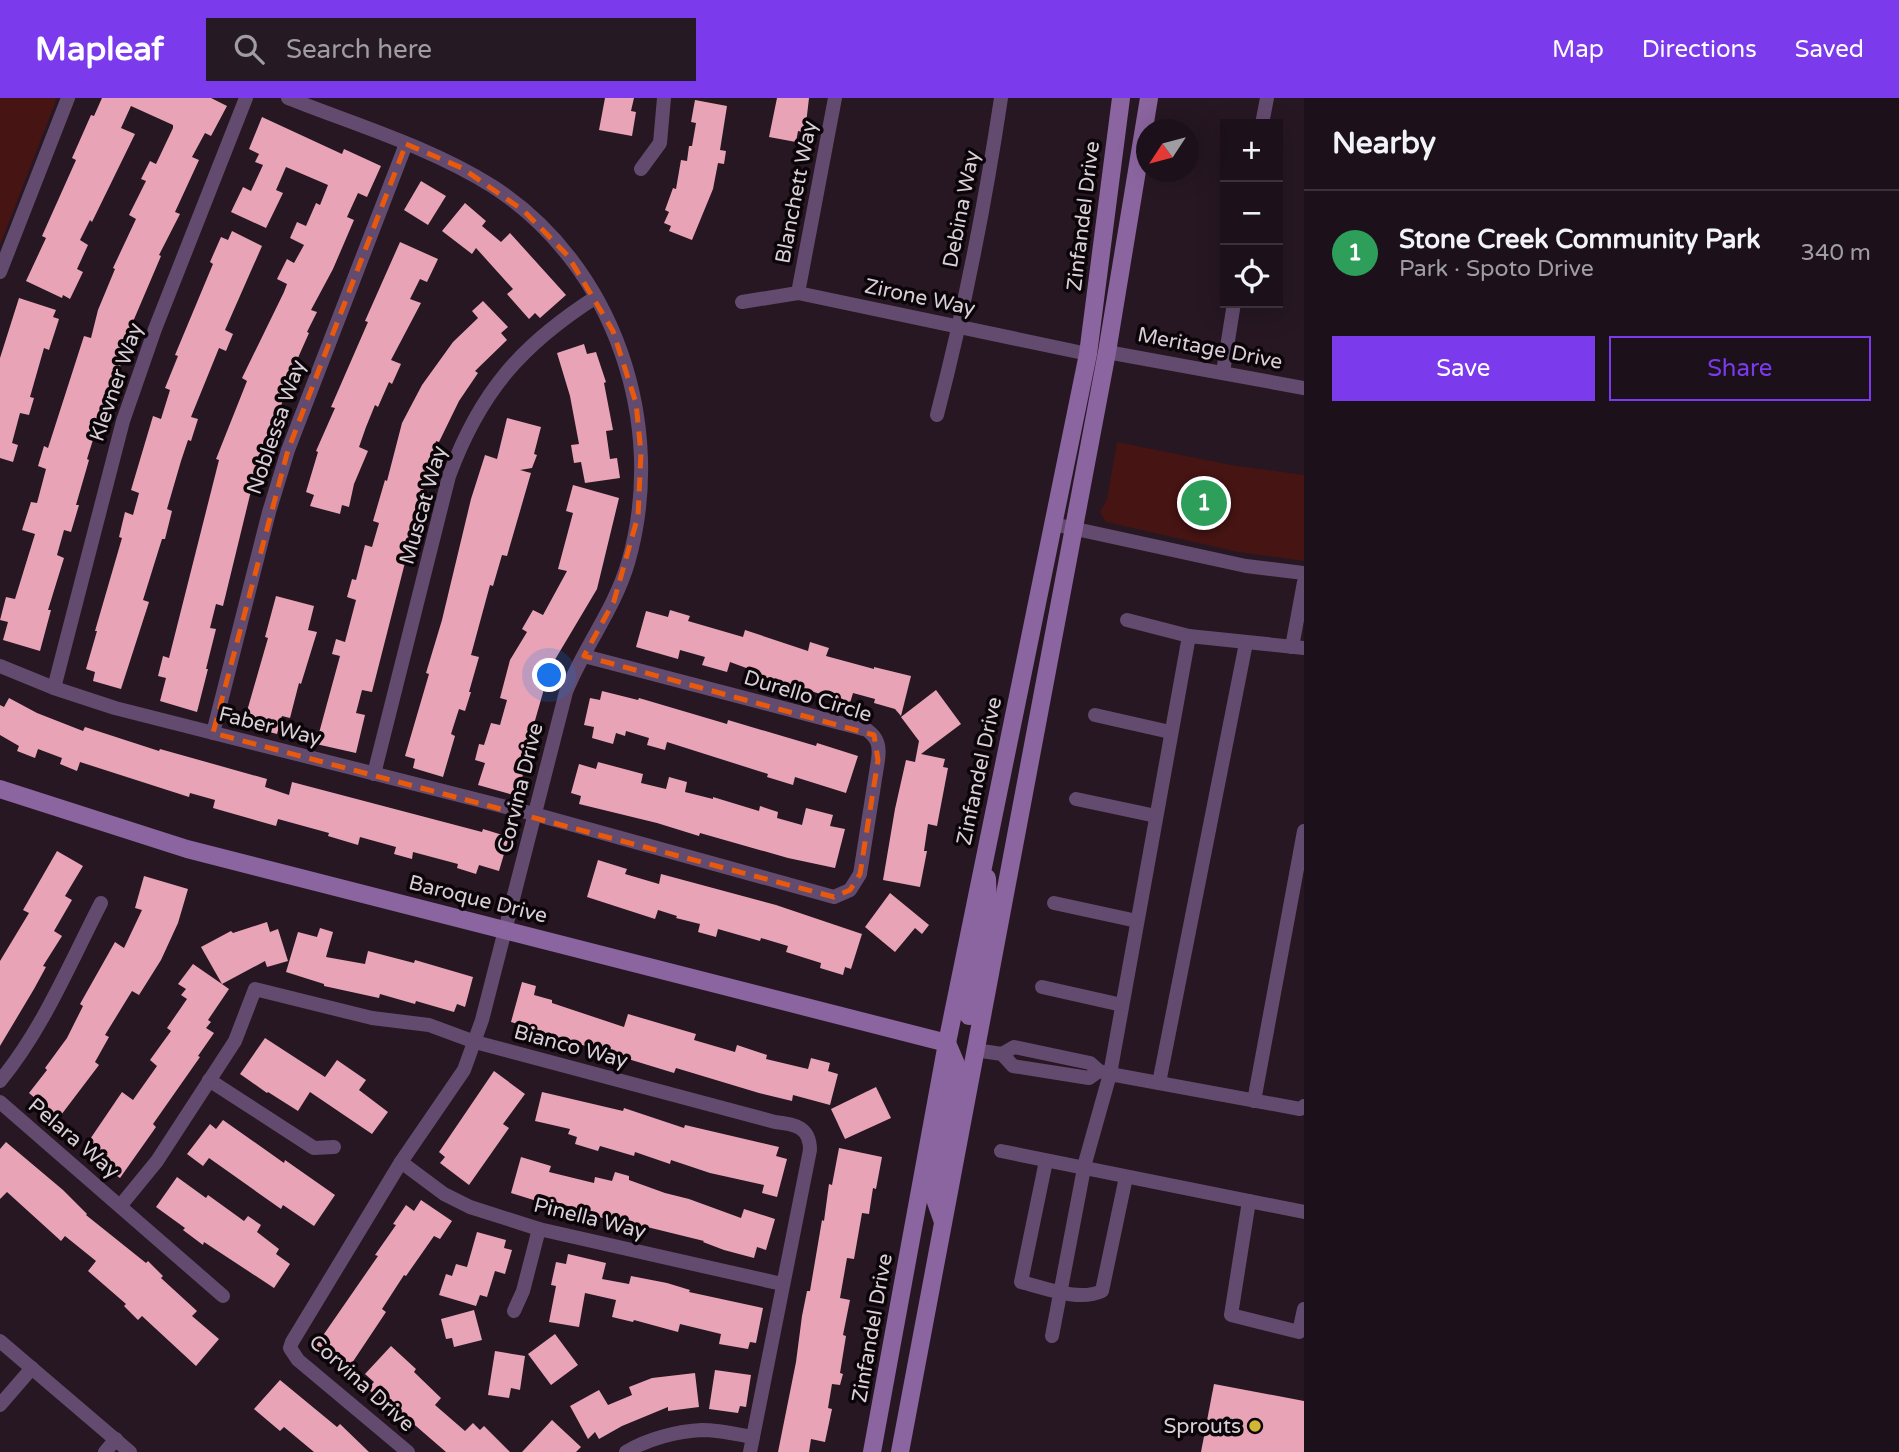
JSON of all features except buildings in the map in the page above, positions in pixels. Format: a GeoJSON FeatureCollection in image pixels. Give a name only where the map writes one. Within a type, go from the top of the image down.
{"type":"FeatureCollection","features":[{"type":"Feature","properties":{"kind":"street"},"geometry":{"type":"LineString","coordinates":[[0,272],[68,98]]}},
{"type":"Feature","properties":{"kind":"street","name":"Klevner Way"},"geometry":{"type":"LineString","coordinates":[[54,688],[123,421],[155,329],[246,98]]}},
{"type":"Feature","properties":{"kind":"street","name":"Corvina Drive"},"geometry":{"type":"LineString","coordinates":[[288,98],[462,168],[524,211],[568,256],[596,297],[622,355],[636,403],[642,453],[641,491],[634,541],[614,601],[566,692],[475,1042],[464,1070],[401,1162],[294,1337],[290,1348],[298,1360],[408,1452]]}},
{"type":"Feature","properties":{"kind":"street"},"geometry":{"type":"LineString","coordinates":[[641,169],[660,144],[664,98]]}},
{"type":"Feature","properties":{"kind":"street","name":"Blanchett Way"},"geometry":{"type":"LineString","coordinates":[[798,293],[835,98]]}},
{"type":"Feature","properties":{"kind":"street","name":"Debina Way"},"geometry":{"type":"LineString","coordinates":[[937,415],[960,328],[991,169],[1001,98]]}},
{"type":"Feature","properties":{"kind":"street","name":"Zinfandel Drive"},"geometry":{"type":"LineString","coordinates":[[872,1452],[947,1043],[1088,354],[1121,98]]}},
{"type":"Feature","properties":{"kind":"street"},"geometry":{"type":"LineString","coordinates":[[1136,164],[1130,156],[1138,98]]}},
{"type":"Feature","properties":{"kind":"street","name":"Zinfandel Drive"},"geometry":{"type":"LineString","coordinates":[[1146,119],[1149,98]]}},
{"type":"Feature","properties":{"kind":"street"},"geometry":{"type":"LineString","coordinates":[[1263,119],[1267,98]]}},
{"type":"Feature","properties":{"kind":"street","name":"Noblessa Way"},"geometry":{"type":"LineString","coordinates":[[213,733],[269,512],[288,450],[405,144]]}},
{"type":"Feature","properties":{"kind":"street","name":"Zinfandel Drive"},"geometry":{"type":"LineString","coordinates":[[900,1452],[1107,352],[1136,179]]}},
{"type":"Feature","properties":{"kind":"street","name":"Zirone Way"},"geometry":{"type":"LineString","coordinates":[[742,302],[798,293],[1088,354]]}},
{"type":"Feature","properties":{"kind":"street","name":"Muscat Way"},"geometry":{"type":"LineString","coordinates":[[374,774],[449,476],[467,432],[483,404],[519,357],[542,335],[596,297]]}},
{"type":"Feature","properties":{"kind":"street"},"geometry":{"type":"LineString","coordinates":[[1223,372],[1233,308]]}},
{"type":"Feature","properties":{"kind":"street","name":"Meritage Drive"},"geometry":{"type":"LineString","coordinates":[[1107,352],[1304,388]]}},
{"type":"Feature","properties":{"kind":"street"},"geometry":{"type":"LineString","coordinates":[[1053,524],[1245,566],[1304,573]]}},
{"type":"Feature","properties":{"kind":"street"},"geometry":{"type":"LineString","coordinates":[[1127,620],[1189,636],[1298,647],[1304,582]]}},
{"type":"Feature","properties":{"kind":"street"},"geometry":{"type":"LineString","coordinates":[[1052,1336],[1084,1169],[1122,1005],[1189,636]]}},
{"type":"Feature","properties":{"kind":"street"},"geometry":{"type":"LineString","coordinates":[[1159,1083],[1246,643]]}},
{"type":"Feature","properties":{"kind":"street","name":"Durello Circle"},"geometry":{"type":"LineString","coordinates":[[534,814],[834,897],[850,890],[860,874],[879,753],[879,743],[874,735],[867,730],[584,656]]}},
{"type":"Feature","properties":{"kind":"street","name":"Faber Way"},"geometry":{"type":"LineString","coordinates":[[0,666],[54,688],[115,708],[534,814]]}},
{"type":"Feature","properties":{"kind":"street"},"geometry":{"type":"LineString","coordinates":[[1095,715],[1170,732]]}},
{"type":"Feature","properties":{"kind":"street","name":"Baroque Drive"},"geometry":{"type":"LineString","coordinates":[[0,789],[187,849],[947,1043]]}},
{"type":"Feature","properties":{"kind":"street"},"geometry":{"type":"LineString","coordinates":[[1076,799],[1156,816]]}},
{"type":"Feature","properties":{"kind":"street"},"geometry":{"type":"LineString","coordinates":[[1254,1101],[1304,831]]}},
{"type":"Feature","properties":{"kind":"street"},"geometry":{"type":"LineString","coordinates":[[985,857],[988,909],[968,1028],[969,1041],[975,1052],[1002,1054],[1013,1066],[1089,1078],[1105,1072],[1300,1110],[1304,1106]]}},
{"type":"Feature","properties":{"kind":"street"},"geometry":{"type":"LineString","coordinates":[[0,1082],[33,1037],[101,903]]}},
{"type":"Feature","properties":{"kind":"street"},"geometry":{"type":"LineString","coordinates":[[1054,903],[1137,921]]}},
{"type":"Feature","properties":{"kind":"street"},"geometry":{"type":"LineString","coordinates":[[1042,987],[1122,1005]]}},
{"type":"Feature","properties":{"kind":"street","name":"Bianco Way"},"geometry":{"type":"LineString","coordinates":[[121,1205],[157,1161],[235,1041],[255,989],[372,1018],[429,1025],[475,1042],[775,1122],[795,1124],[808,1136],[810,1150],[750,1452]]}},
{"type":"Feature","properties":{"kind":"street"},"geometry":{"type":"LineString","coordinates":[[943,1222],[935,1199],[957,1063],[947,1043]]}},
{"type":"Feature","properties":{"kind":"street"},"geometry":{"type":"LineString","coordinates":[[209,1080],[314,1148],[334,1147]]}},
{"type":"Feature","properties":{"kind":"street","name":"Pelara Way"},"geometry":{"type":"LineString","coordinates":[[0,1102],[223,1296]]}},
{"type":"Feature","properties":{"kind":"street"},"geometry":{"type":"LineString","coordinates":[[1001,1152],[1304,1212]]}},
{"type":"Feature","properties":{"kind":"street"},"geometry":{"type":"LineString","coordinates":[[1046,1161],[1021,1282],[1061,1292],[1092,1296],[1101,1291],[1125,1177]]}},
{"type":"Feature","properties":{"kind":"street","name":"Pinella Way"},"geometry":{"type":"LineString","coordinates":[[401,1162],[444,1194],[470,1207],[539,1229],[782,1284]]}},
{"type":"Feature","properties":{"kind":"street"},"geometry":{"type":"LineString","coordinates":[[1249,1201],[1231,1315],[1299,1332],[1304,1310]]}},
{"type":"Feature","properties":{"kind":"street"},"geometry":{"type":"LineString","coordinates":[[514,1311],[523,1291],[539,1229]]}},
{"type":"Feature","properties":{"kind":"street"},"geometry":{"type":"LineString","coordinates":[[0,1341],[130,1452]]}},
{"type":"Feature","properties":{"kind":"street"},"geometry":{"type":"LineString","coordinates":[[0,1405],[32,1368]]}},
{"type":"Feature","properties":{"kind":"street"},"geometry":{"type":"LineString","coordinates":[[626,1452],[647,1442],[686,1432],[704,1430],[753,1437]]}},
{"type":"Feature","properties":{"kind":"street"},"geometry":{"type":"LineString","coordinates":[[105,1452],[116,1439]]}},
{"type":"Feature","properties":{"kind":"highlighted area"},"geometry":{"type":"Polygon","coordinates":[[[406,144],[462,168],[524,211],[568,256],[613,331],[636,403],[641,453],[638,516],[614,601],[584,656],[874,735],[878,760],[860,874],[850,890],[834,897],[213,733],[288,450],[406,144]]]}},
{"type":"Feature","properties":{"kind":"shaded area"},"geometry":{"type":"Polygon","coordinates":[[[0,98],[57,98],[0,245],[0,98]]]}},
{"type":"Feature","properties":{"kind":"shaded area"},"geometry":{"type":"Polygon","coordinates":[[[1117,442],[1231,465],[1304,475],[1304,561],[1238,552],[1106,522],[1100,512],[1107,499],[1117,442]]]}},
{"type":"Feature","properties":{"kind":"place","name":"Stone Creek Community Park"},"geometry":{"type":"Point","coordinates":[1204,503]}},
{"type":"Feature","properties":{"kind":"place","name":"Sprouts"},"geometry":{"type":"Point","coordinates":[1255,1426]}}]}
